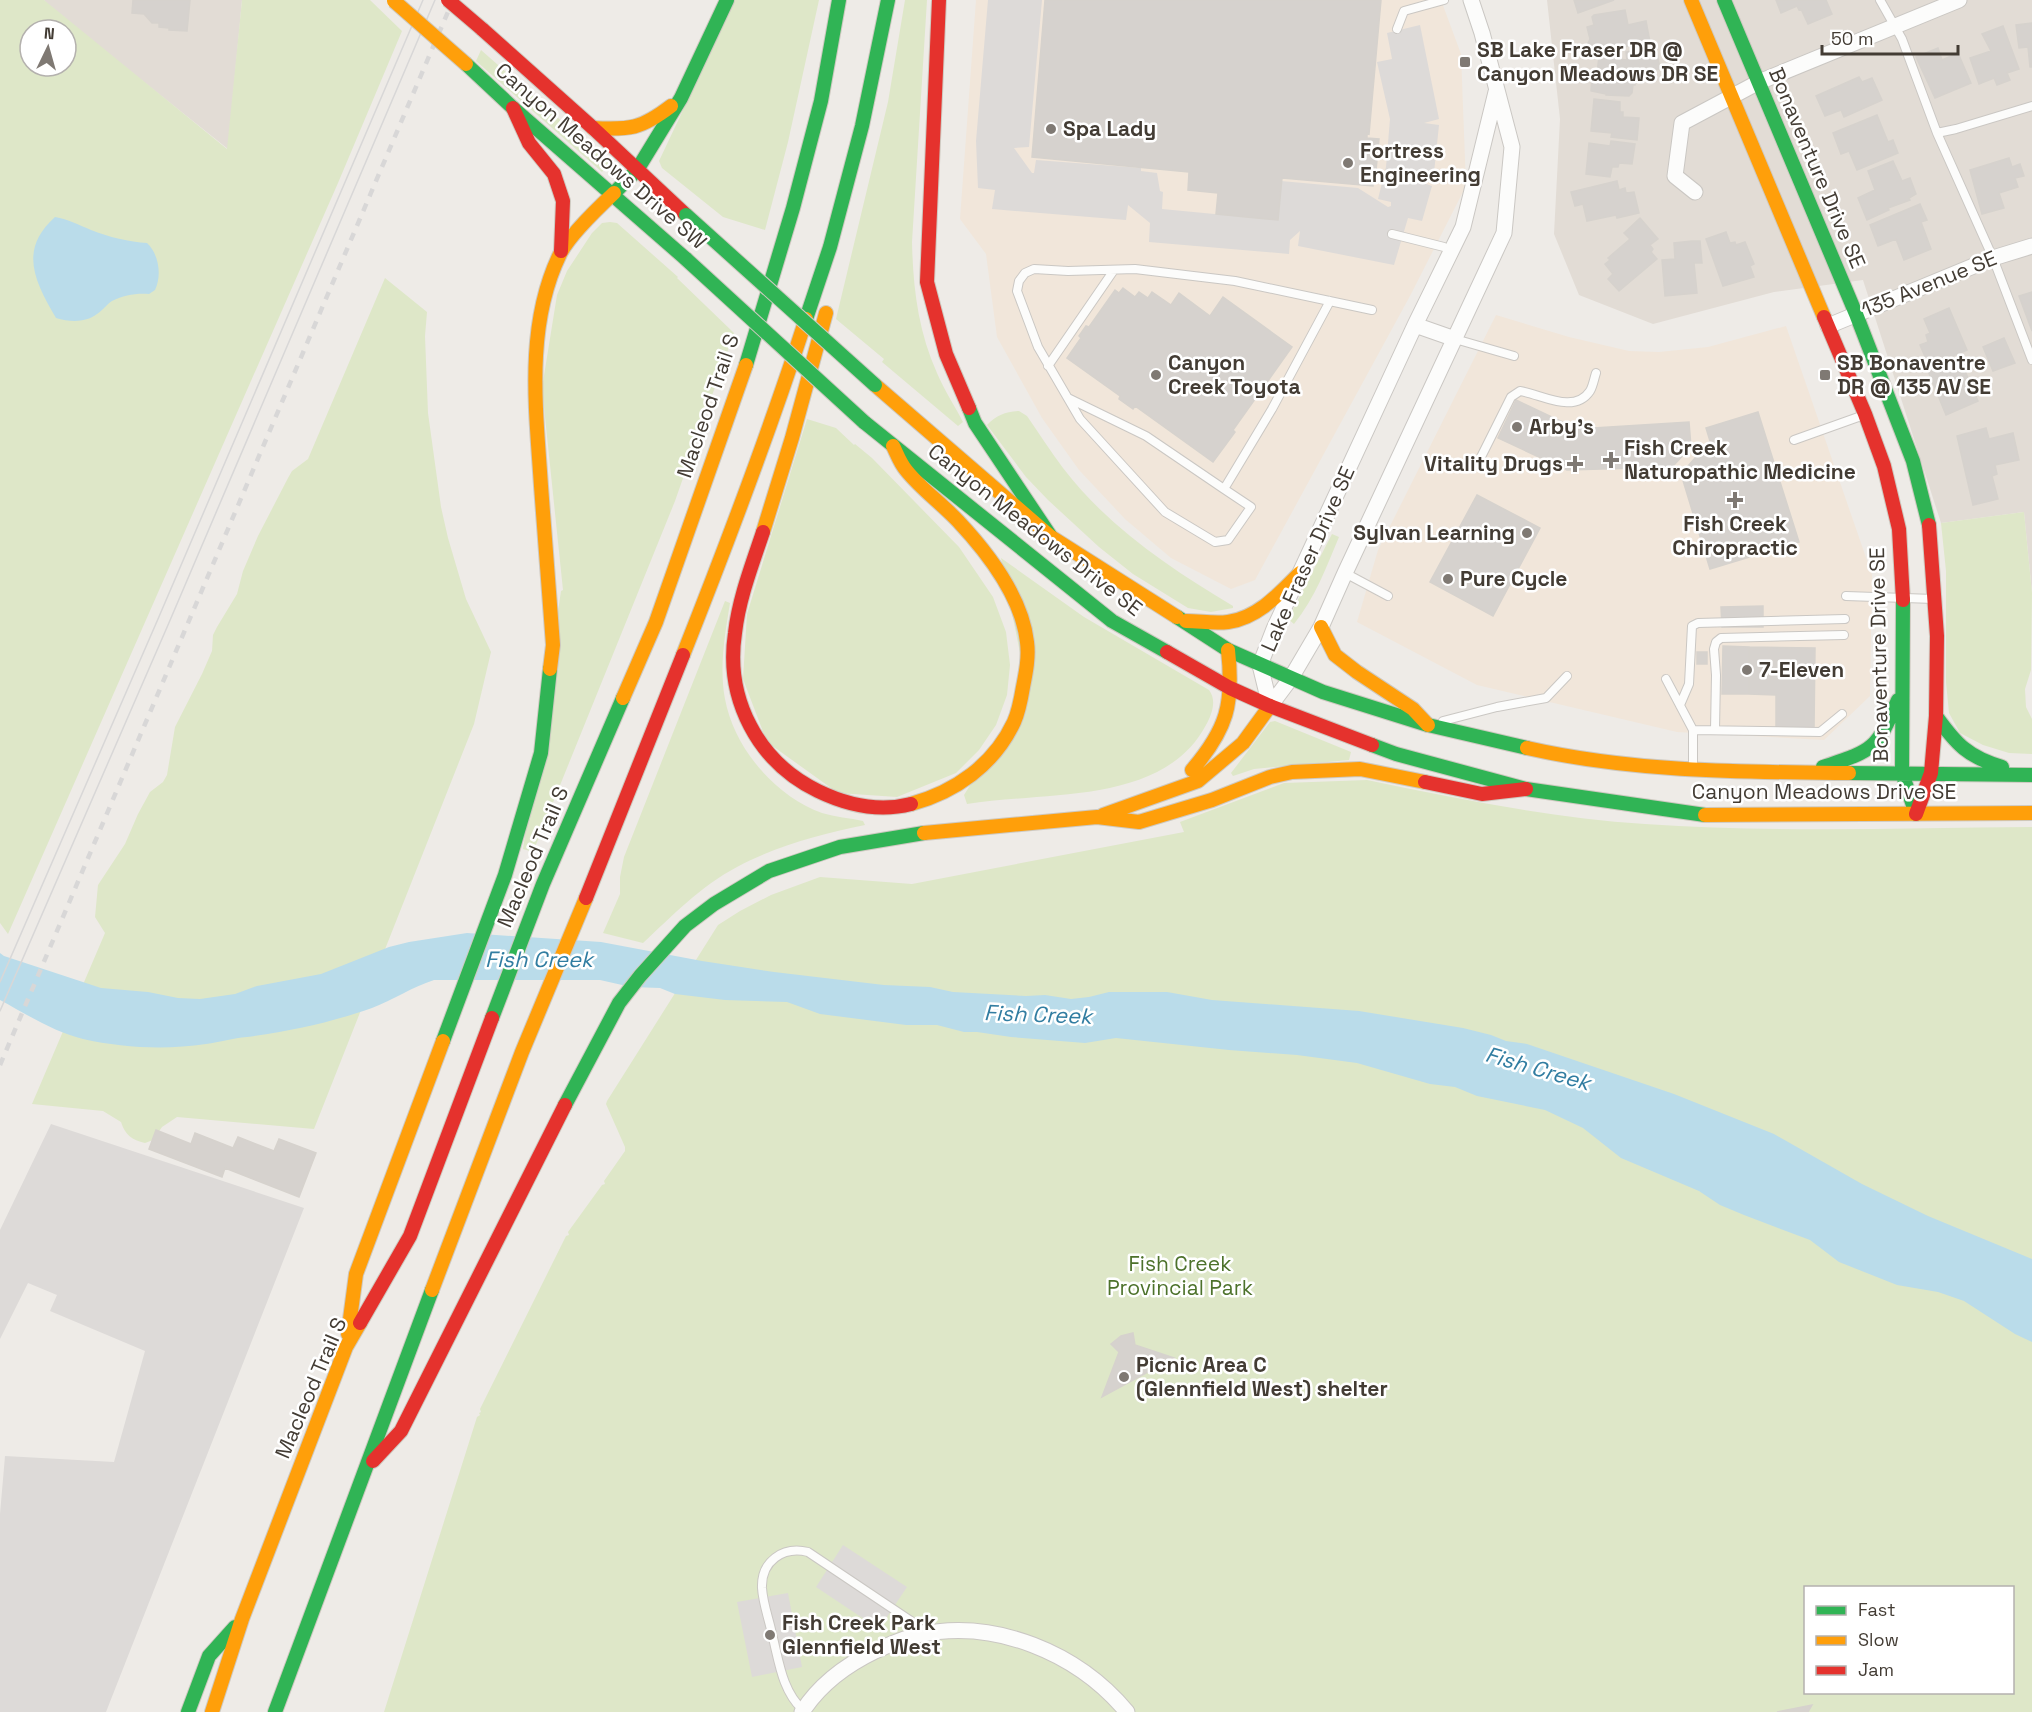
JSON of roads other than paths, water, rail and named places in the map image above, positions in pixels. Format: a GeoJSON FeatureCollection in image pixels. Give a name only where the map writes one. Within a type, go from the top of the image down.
{"type":"FeatureCollection","features":[{"type":"Feature","properties":{"kind":"main road","name":"Canyon Meadows Drive SW"},"geometry":{"type":"LineString","coordinates":[[394,0],[780,344]]}},
{"type":"Feature","properties":{"kind":"main road","name":"Canyon Meadows Drive SW"},"geometry":{"type":"LineString","coordinates":[[448,0],[793,310]]}},
{"type":"Feature","properties":{"kind":"main road"},"geometry":{"type":"LineString","coordinates":[[346,1347],[356,1274],[505,875],[541,753],[554,645],[535,398],[535,366],[541,312],[548,282],[561,251],[592,214],[637,170],[681,98],[727,0]]}},
{"type":"Feature","properties":{"kind":"main road","name":"Macleod Trail S"},"geometry":{"type":"LineString","coordinates":[[212,1712],[242,1619],[346,1347],[410,1236],[543,884],[656,622],[741,380],[796,198],[820,101],[839,0]]}},
{"type":"Feature","properties":{"kind":"main road"},"geometry":{"type":"LineString","coordinates":[[275,1712],[363,1471],[522,1052],[726,548],[783,390],[830,247],[862,126],[888,0]]}},
{"type":"Feature","properties":{"kind":"main road"},"geometry":{"type":"LineString","coordinates":[[939,0],[927,282],[946,354],[975,423],[1051,537]]}},
{"type":"Feature","properties":{"kind":"main road","name":"Bonaventure Drive SE"},"geometry":{"type":"LineString","coordinates":[[1691,0],[1865,414],[1884,466],[1899,529],[1903,597],[1902,773],[1916,814]]}},
{"type":"Feature","properties":{"kind":"main road","name":"Bonaventure Drive SE"},"geometry":{"type":"LineString","coordinates":[[1724,0],[1856,314],[1913,461],[1930,528],[1935,599],[1936,716],[1931,773],[1916,814]]}},
{"type":"Feature","properties":{"kind":"main road"},"geometry":{"type":"LineString","coordinates":[[593,129],[630,130],[651,123],[681,98]]}},
{"type":"Feature","properties":{"kind":"main road"},"geometry":{"type":"LineString","coordinates":[[513,108],[529,143],[554,174],[563,201],[561,251]]}},
{"type":"Feature","properties":{"kind":"main road"},"geometry":{"type":"LineString","coordinates":[[830,247],[831,293],[797,423],[737,615],[733,655],[736,687],[744,717],[761,748],[779,767],[798,782],[836,800],[872,807],[908,806],[958,787],[985,764],[1011,729],[1018,713],[1028,660],[1026,637],[1017,607],[994,567],[964,528],[905,469],[892,447]]}},
{"type":"Feature","properties":{"kind":"main road","name":"Canyon Meadows Drive SE"},"geometry":{"type":"LineString","coordinates":[[793,310],[875,385],[1051,537],[1186,621],[1228,650],[1323,692],[1428,725],[1567,757],[1647,767],[1745,772],[2032,775]]}},
{"type":"Feature","properties":{"kind":"main road","name":"Canyon Meadows Drive SE"},"geometry":{"type":"LineString","coordinates":[[780,344],[892,447],[1112,621],[1230,688],[1270,706],[1396,754],[1526,789],[1702,815],[2032,813]]}},
{"type":"Feature","properties":{"kind":"main road"},"geometry":{"type":"LineString","coordinates":[[1186,621],[1230,622],[1247,617],[1300,573]]}},
{"type":"Feature","properties":{"kind":"main road"},"geometry":{"type":"LineString","coordinates":[[1322,627],[1335,654],[1357,672],[1413,709],[1428,725]]}},
{"type":"Feature","properties":{"kind":"main road"},"geometry":{"type":"LineString","coordinates":[[1172,791],[1217,740],[1229,706],[1232,674],[1228,650]]}},
{"type":"Feature","properties":{"kind":"main road"},"geometry":{"type":"LineString","coordinates":[[1810,772],[1855,756],[1874,745],[1901,695]]}},
{"type":"Feature","properties":{"kind":"main road"},"geometry":{"type":"LineString","coordinates":[[1097,817],[1198,781],[1243,743],[1270,706]]}},
{"type":"Feature","properties":{"kind":"main road"},"geometry":{"type":"LineString","coordinates":[[1936,716],[1960,750],[1981,761],[2032,775]]}},
{"type":"Feature","properties":{"kind":"main road"},"geometry":{"type":"LineString","coordinates":[[363,1471],[401,1431],[579,1077],[619,1003],[685,926],[714,904],[770,871],[840,847],[915,834],[1097,817],[1139,822],[1212,800],[1270,777],[1292,772],[1360,769],[1482,794],[1526,789]]}},
{"type":"Feature","properties":{"kind":"main road"},"geometry":{"type":"LineString","coordinates":[[188,1712],[209,1656],[242,1619]]}},
{"type":"Feature","properties":{"kind":"street","name":"Lake Fraser Drive SE"},"geometry":{"type":"LineString","coordinates":[[1270,706],[1291,678],[1322,627],[1504,233],[1512,147],[1471,0]]}},
{"type":"Feature","properties":{"kind":"street"},"geometry":{"type":"LineString","coordinates":[[1695,192],[1675,176],[1682,123],[1759,82],[1959,0]]}},
{"type":"Feature","properties":{"kind":"street","name":"Lake Fraser Drive SE"},"geometry":{"type":"LineString","coordinates":[[1270,706],[1260,665],[1274,629],[1463,227],[1497,89]]}},
{"type":"Feature","properties":{"kind":"street","name":"135 Avenue SE"},"geometry":{"type":"LineString","coordinates":[[1828,326],[1993,258],[2032,246]]}},
{"type":"Feature","properties":{"kind":"street"},"geometry":{"type":"LineString","coordinates":[[1415,325],[1455,339]]}},
{"type":"Feature","properties":{"kind":"street"},"geometry":{"type":"LineString","coordinates":[[803,1711],[826,1683],[846,1667],[894,1643],[945,1631],[979,1632],[1009,1637],[1053,1653],[1097,1682],[1127,1712]]}},
{"type":"Feature","properties":{"kind":"lane"},"geometry":{"type":"LineString","coordinates":[[1397,29],[1404,11],[1444,0]]}},
{"type":"Feature","properties":{"kind":"lane"},"geometry":{"type":"LineString","coordinates":[[1880,0],[1902,39],[1937,133],[1993,258],[2032,360]]}},
{"type":"Feature","properties":{"kind":"lane"},"geometry":{"type":"LineString","coordinates":[[1937,133],[2032,106]]}},
{"type":"Feature","properties":{"kind":"lane"},"geometry":{"type":"LineString","coordinates":[[1392,234],[1451,250]]}},
{"type":"Feature","properties":{"kind":"lane"},"geometry":{"type":"LineString","coordinates":[[1066,397],[1146,436],[1251,507],[1228,540],[1215,542],[1165,512],[1080,419],[1066,397],[1038,347],[1017,291],[1019,281],[1025,273],[1034,269],[1068,271],[1135,269],[1235,281],[1372,310]]}},
{"type":"Feature","properties":{"kind":"lane"},"geometry":{"type":"LineString","coordinates":[[1048,366],[1114,270]]}},
{"type":"Feature","properties":{"kind":"lane"},"geometry":{"type":"LineString","coordinates":[[1224,489],[1272,409],[1330,301]]}},
{"type":"Feature","properties":{"kind":"lane"},"geometry":{"type":"LineString","coordinates":[[1455,339],[1514,356]]}},
{"type":"Feature","properties":{"kind":"lane"},"geometry":{"type":"LineString","coordinates":[[1477,465],[1511,397],[1520,391],[1568,404],[1580,400],[1589,392],[1596,373]]}},
{"type":"Feature","properties":{"kind":"lane"},"geometry":{"type":"LineString","coordinates":[[1794,440],[1865,414]]}},
{"type":"Feature","properties":{"kind":"lane"},"geometry":{"type":"LineString","coordinates":[[1345,573],[1388,596]]}},
{"type":"Feature","properties":{"kind":"lane"},"geometry":{"type":"LineString","coordinates":[[1846,596],[1935,599]]}},
{"type":"Feature","properties":{"kind":"lane"},"geometry":{"type":"LineString","coordinates":[[1680,705],[1689,684],[1692,626],[1698,623],[1845,619]]}},
{"type":"Feature","properties":{"kind":"lane"},"geometry":{"type":"LineString","coordinates":[[1715,730],[1714,649],[1716,642],[1721,638],[1844,635]]}},
{"type":"Feature","properties":{"kind":"lane"},"geometry":{"type":"LineString","coordinates":[[1428,725],[1497,707],[1546,698],[1567,676]]}},
{"type":"Feature","properties":{"kind":"lane"},"geometry":{"type":"LineString","coordinates":[[1666,679],[1694,730],[1693,770]]}},
{"type":"Feature","properties":{"kind":"lane"},"geometry":{"type":"LineString","coordinates":[[1694,730],[1820,732],[1842,714]]}},
{"type":"Feature","properties":{"kind":"lane"},"geometry":{"type":"LineString","coordinates":[[803,1711],[795,1703],[785,1684],[763,1596],[764,1574],[767,1566],[779,1554],[790,1550],[808,1552],[927,1634]]}},
{"type":"Feature","properties":{"kind":"water"},"geometry":{"type":"Polygon","coordinates":[[[55,217],[112,237],[147,243],[157,259],[159,272],[155,290],[149,294],[130,295],[110,302],[88,319],[72,321],[56,318],[42,292],[34,266],[37,242],[44,229],[55,217]]]}},
{"type":"Feature","properties":{"kind":"water","name":"Fish Creek"},"geometry":{"type":"Polygon","coordinates":[[[467,933],[601,942],[774,972],[884,985],[930,987],[953,992],[1045,995],[1071,999],[1109,992],[1167,992],[1212,1000],[1359,1011],[1463,1028],[1506,1041],[1527,1044],[1674,1094],[1774,1134],[1862,1184],[1928,1216],[2032,1259],[2032,1342],[2015,1334],[1964,1301],[1938,1292],[1897,1285],[1839,1262],[1810,1240],[1720,1205],[1699,1191],[1621,1158],[1583,1128],[1545,1110],[1477,1096],[1455,1087],[1430,1084],[1357,1063],[1116,1038],[1085,1043],[964,1032],[937,1025],[906,1025],[820,1014],[787,1002],[725,1000],[675,994],[660,988],[631,987],[600,980],[434,980],[372,1008],[325,1022],[279,1032],[176,1047],[129,1046],[83,1039],[51,1027],[0,1000],[0,953],[101,988],[200,999],[235,994],[257,986],[321,974],[389,947],[409,942],[467,933]]]}},
{"type":"Feature","properties":{"kind":"tram line"},"geometry":{"type":"LineString","coordinates":[[0,982],[423,0]]}},
{"type":"Feature","properties":{"kind":"tram line"},"geometry":{"type":"LineString","coordinates":[[0,1011],[435,0]]}},
{"type":"Feature","properties":{"kind":"railway"},"geometry":{"type":"LineString","coordinates":[[0,1065],[453,0]]}},
{"type":"Feature","properties":{"kind":"place","name":"SB Lake Fraser DR @ Canyon Meadows DR SE"},"geometry":{"type":"Point","coordinates":[1465,62]}},
{"type":"Feature","properties":{"kind":"place","name":"Spa Lady"},"geometry":{"type":"Point","coordinates":[1051,129]}},
{"type":"Feature","properties":{"kind":"place","name":"Fortress Engineering"},"geometry":{"type":"Point","coordinates":[1348,163]}},
{"type":"Feature","properties":{"kind":"place","name":"Canyon Creek Toyota"},"geometry":{"type":"Point","coordinates":[1156,375]}},
{"type":"Feature","properties":{"kind":"place","name":"SB Bonaventre DR @ 135 AV SE"},"geometry":{"type":"Point","coordinates":[1825,375]}},
{"type":"Feature","properties":{"kind":"place","name":"Arby's"},"geometry":{"type":"Point","coordinates":[1517,427]}},
{"type":"Feature","properties":{"kind":"place","name":"Fish Creek Naturopathic Medicine"},"geometry":{"type":"Point","coordinates":[1611,460]}},
{"type":"Feature","properties":{"kind":"place","name":"Vitality Drugs"},"geometry":{"type":"Point","coordinates":[1575,464]}},
{"type":"Feature","properties":{"kind":"place","name":"Fish Creek Chiropractic"},"geometry":{"type":"Point","coordinates":[1735,500]}},
{"type":"Feature","properties":{"kind":"place","name":"Sylvan Learning"},"geometry":{"type":"Point","coordinates":[1527,533]}},
{"type":"Feature","properties":{"kind":"place","name":"Pure Cycle"},"geometry":{"type":"Point","coordinates":[1448,579]}},
{"type":"Feature","properties":{"kind":"place","name":"7-Eleven"},"geometry":{"type":"Point","coordinates":[1747,670]}},
{"type":"Feature","properties":{"kind":"place","name":"Picnic Area C (Glennfield West) shelter"},"geometry":{"type":"Point","coordinates":[1124,1377]}},
{"type":"Feature","properties":{"kind":"place","name":"Fish Creek Park Glennfield West"},"geometry":{"type":"Point","coordinates":[770,1635]}},
{"type":"Feature","properties":{"kind":"park label","name":"Fish Creek Provincial Park"},"geometry":{"type":"Point","coordinates":[1180,1276]}}]}
